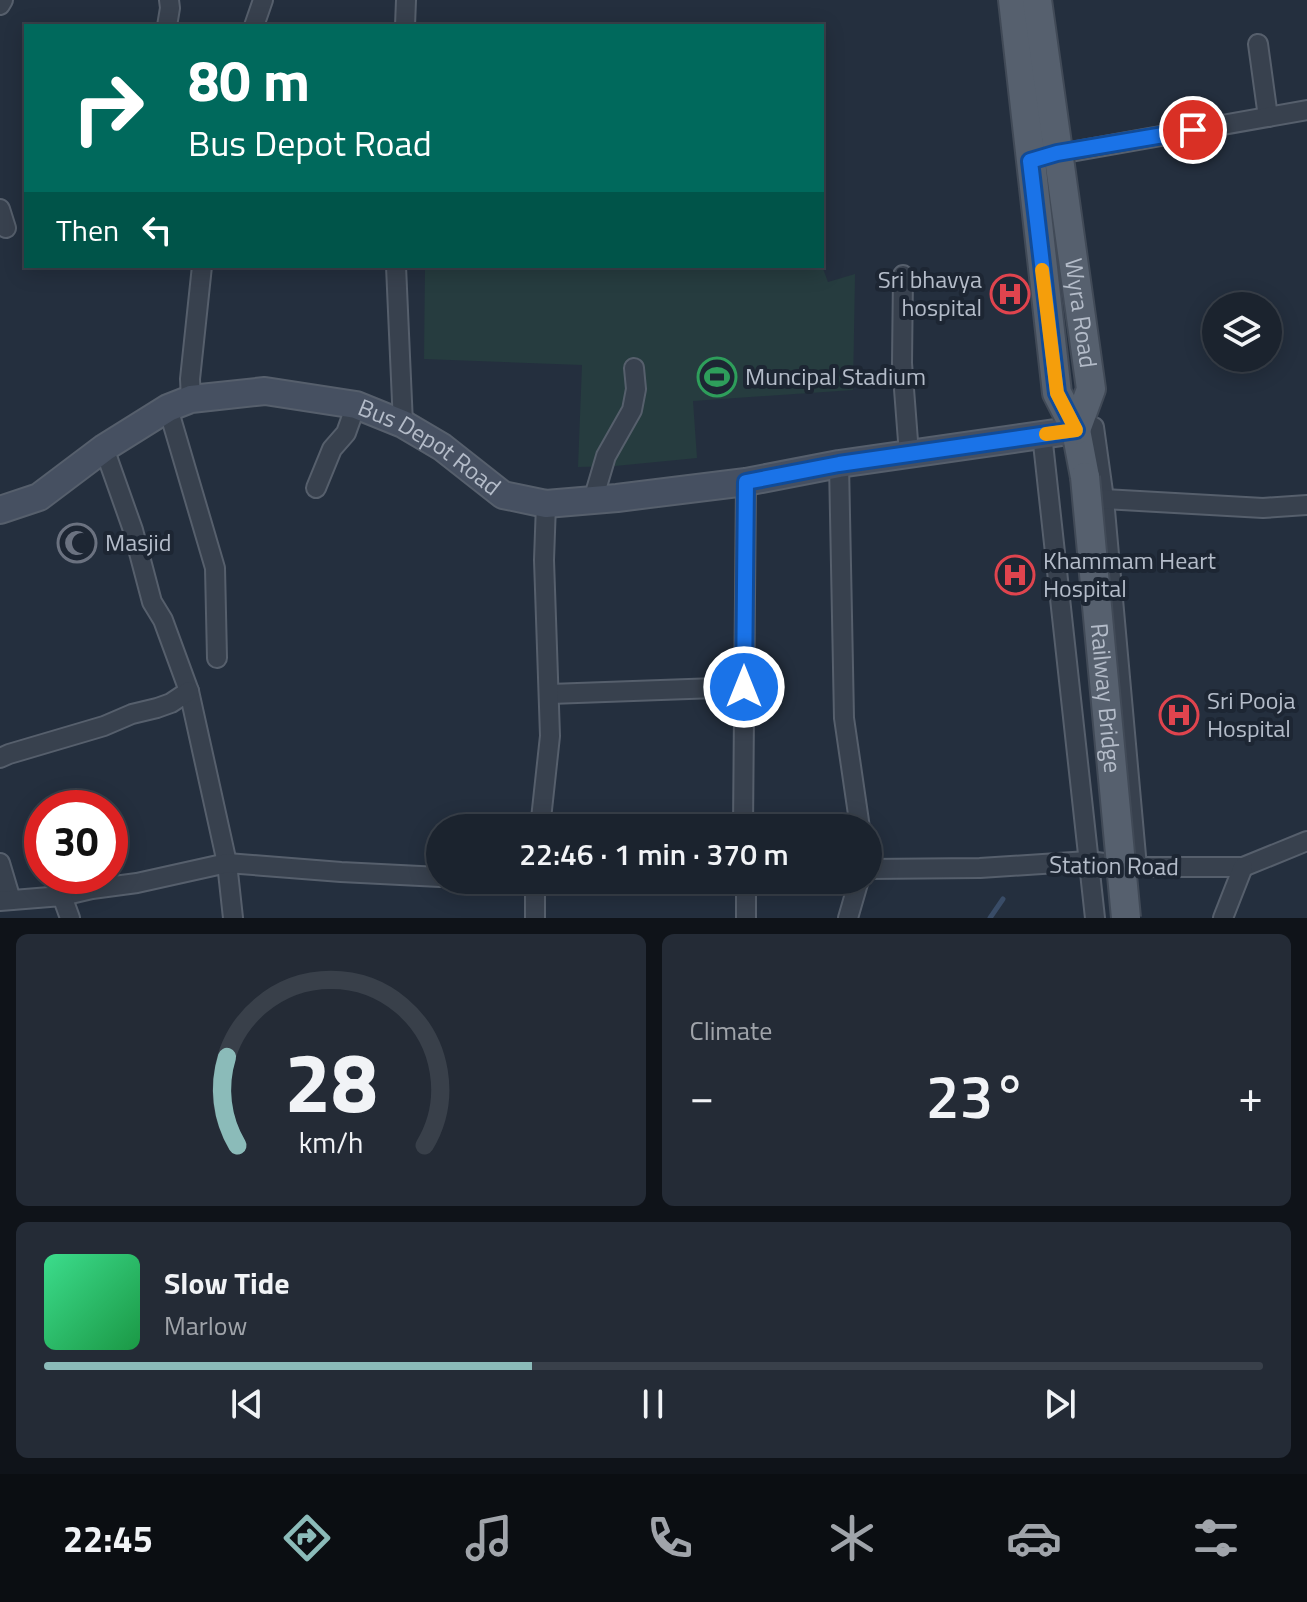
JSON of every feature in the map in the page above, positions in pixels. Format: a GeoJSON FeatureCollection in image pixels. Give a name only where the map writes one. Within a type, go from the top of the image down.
{"type":"FeatureCollection","features":[{"type":"Feature","properties":{"kind":"main road","name":"Wyra Road"},"geometry":{"type":"LineString","coordinates":[[1013,0],[1057,393],[1076,430]]}},
{"type":"Feature","properties":{"kind":"main road","name":"Wyra Road"},"geometry":{"type":"LineString","coordinates":[[1037,0],[1091,389],[1076,430]]}},
{"type":"Feature","properties":{"kind":"main road","name":"Railway Bridge"},"geometry":{"type":"LineString","coordinates":[[1076,430],[1085,477],[1126,918]]}},
{"type":"Feature","properties":{"kind":"street"},"geometry":{"type":"LineString","coordinates":[[0,5],[3,0]]}},
{"type":"Feature","properties":{"kind":"street"},"geometry":{"type":"LineString","coordinates":[[167,24],[169,0]]}},
{"type":"Feature","properties":{"kind":"street"},"geometry":{"type":"LineString","coordinates":[[255,24],[263,0]]}},
{"type":"Feature","properties":{"kind":"street"},"geometry":{"type":"LineString","coordinates":[[405,24],[406,0]]}},
{"type":"Feature","properties":{"kind":"street"},"geometry":{"type":"LineString","coordinates":[[1258,44],[1268,117]]}},
{"type":"Feature","properties":{"kind":"street"},"geometry":{"type":"LineString","coordinates":[[1030,161],[1057,153],[1307,110]]}},
{"type":"Feature","properties":{"kind":"street"},"geometry":{"type":"LineString","coordinates":[[0,209],[6,228]]}},
{"type":"Feature","properties":{"kind":"street"},"geometry":{"type":"LineString","coordinates":[[202,268],[190,379],[180,403],[215,568],[217,658]]}},
{"type":"Feature","properties":{"kind":"street"},"geometry":{"type":"LineString","coordinates":[[396,268],[403,424]]}},
{"type":"Feature","properties":{"kind":"street"},"geometry":{"type":"LineString","coordinates":[[903,275],[902,363],[909,454]]}},
{"type":"Feature","properties":{"kind":"street"},"geometry":{"type":"LineString","coordinates":[[593,500],[612,444],[632,410],[636,389],[634,368]]}},
{"type":"Feature","properties":{"kind":"street","name":"Bus Depot Road"},"geometry":{"type":"LineString","coordinates":[[0,510],[39,497],[104,448],[180,403],[265,391],[356,405],[403,424],[442,447],[503,495],[546,504],[746,482],[839,464],[1076,430]]}},
{"type":"Feature","properties":{"kind":"street"},"geometry":{"type":"LineString","coordinates":[[316,488],[332,449],[346,433],[356,405]]}},
{"type":"Feature","properties":{"kind":"street"},"geometry":{"type":"LineString","coordinates":[[1076,430],[1094,427],[1104,499],[1137,867]]}},
{"type":"Feature","properties":{"kind":"street"},"geometry":{"type":"LineString","coordinates":[[1042,434],[1095,918]]}},
{"type":"Feature","properties":{"kind":"street"},"geometry":{"type":"LineString","coordinates":[[104,448],[133,530],[152,602],[163,620],[189,691],[227,863],[233,918]]}},
{"type":"Feature","properties":{"kind":"street"},"geometry":{"type":"LineString","coordinates":[[839,464],[844,718],[858,814]]}},
{"type":"Feature","properties":{"kind":"street"},"geometry":{"type":"LineString","coordinates":[[743,814],[746,482]]}},
{"type":"Feature","properties":{"kind":"street"},"geometry":{"type":"LineString","coordinates":[[1104,499],[1263,508],[1307,505]]}},
{"type":"Feature","properties":{"kind":"street"},"geometry":{"type":"LineString","coordinates":[[542,814],[550,736],[544,560],[546,504]]}},
{"type":"Feature","properties":{"kind":"street"},"geometry":{"type":"LineString","coordinates":[[550,694],[744,687]]}},
{"type":"Feature","properties":{"kind":"street"},"geometry":{"type":"LineString","coordinates":[[0,758],[157,708],[189,691]]}},
{"type":"Feature","properties":{"kind":"street","name":"Station Road"},"geometry":{"type":"LineString","coordinates":[[882,869],[980,868],[1088,861],[1137,867],[1243,867],[1307,841]]}},
{"type":"Feature","properties":{"kind":"street"},"geometry":{"type":"LineString","coordinates":[[0,863],[6,901],[62,896],[227,863],[426,876]]}},
{"type":"Feature","properties":{"kind":"street"},"geometry":{"type":"LineString","coordinates":[[1223,918],[1243,867]]}},
{"type":"Feature","properties":{"kind":"street"},"geometry":{"type":"LineString","coordinates":[[535,894],[535,918]]}},
{"type":"Feature","properties":{"kind":"street"},"geometry":{"type":"LineString","coordinates":[[746,894],[746,918]]}},
{"type":"Feature","properties":{"kind":"street"},"geometry":{"type":"LineString","coordinates":[[848,918],[855,894]]}},
{"type":"Feature","properties":{"kind":"street"},"geometry":{"type":"LineString","coordinates":[[62,896],[70,918]]}},
{"type":"Feature","properties":{"kind":"green space","name":"Muncipal Stadium"},"geometry":{"type":"Polygon","coordinates":[[[425,268],[823,268],[828,282],[855,274],[853,390],[693,401],[697,458],[578,467],[582,365],[424,359],[425,268]]]}},
{"type":"Feature","properties":{"kind":"waterway"},"geometry":{"type":"LineString","coordinates":[[990,918],[1003,899]]}},
{"type":"Feature","properties":{"kind":"slow traffic"},"geometry":{"type":"LineString","coordinates":[[1042,270],[1057,393],[1076,430],[1046,434]]}},
{"type":"Feature","properties":{"kind":"place","name":"Sri bhavya hospital"},"geometry":{"type":"Point","coordinates":[1010,294]}},
{"type":"Feature","properties":{"kind":"place","name":"Muncipal Stadium"},"geometry":{"type":"Point","coordinates":[717,377]}},
{"type":"Feature","properties":{"kind":"place","name":"Masjid"},"geometry":{"type":"Point","coordinates":[77,543]}},
{"type":"Feature","properties":{"kind":"place","name":"Khammam Heart Hospital"},"geometry":{"type":"Point","coordinates":[1015,575]}},
{"type":"Feature","properties":{"kind":"place","name":"Sri Pooja Hospital"},"geometry":{"type":"Point","coordinates":[1179,715]}},
{"type":"Feature","properties":{"kind":"route"},"geometry":{"type":"LineString","coordinates":[[744,687],[746,482],[839,464],[1076,430],[1057,393],[1030,161],[1057,153],[1193,130]]}}]}
